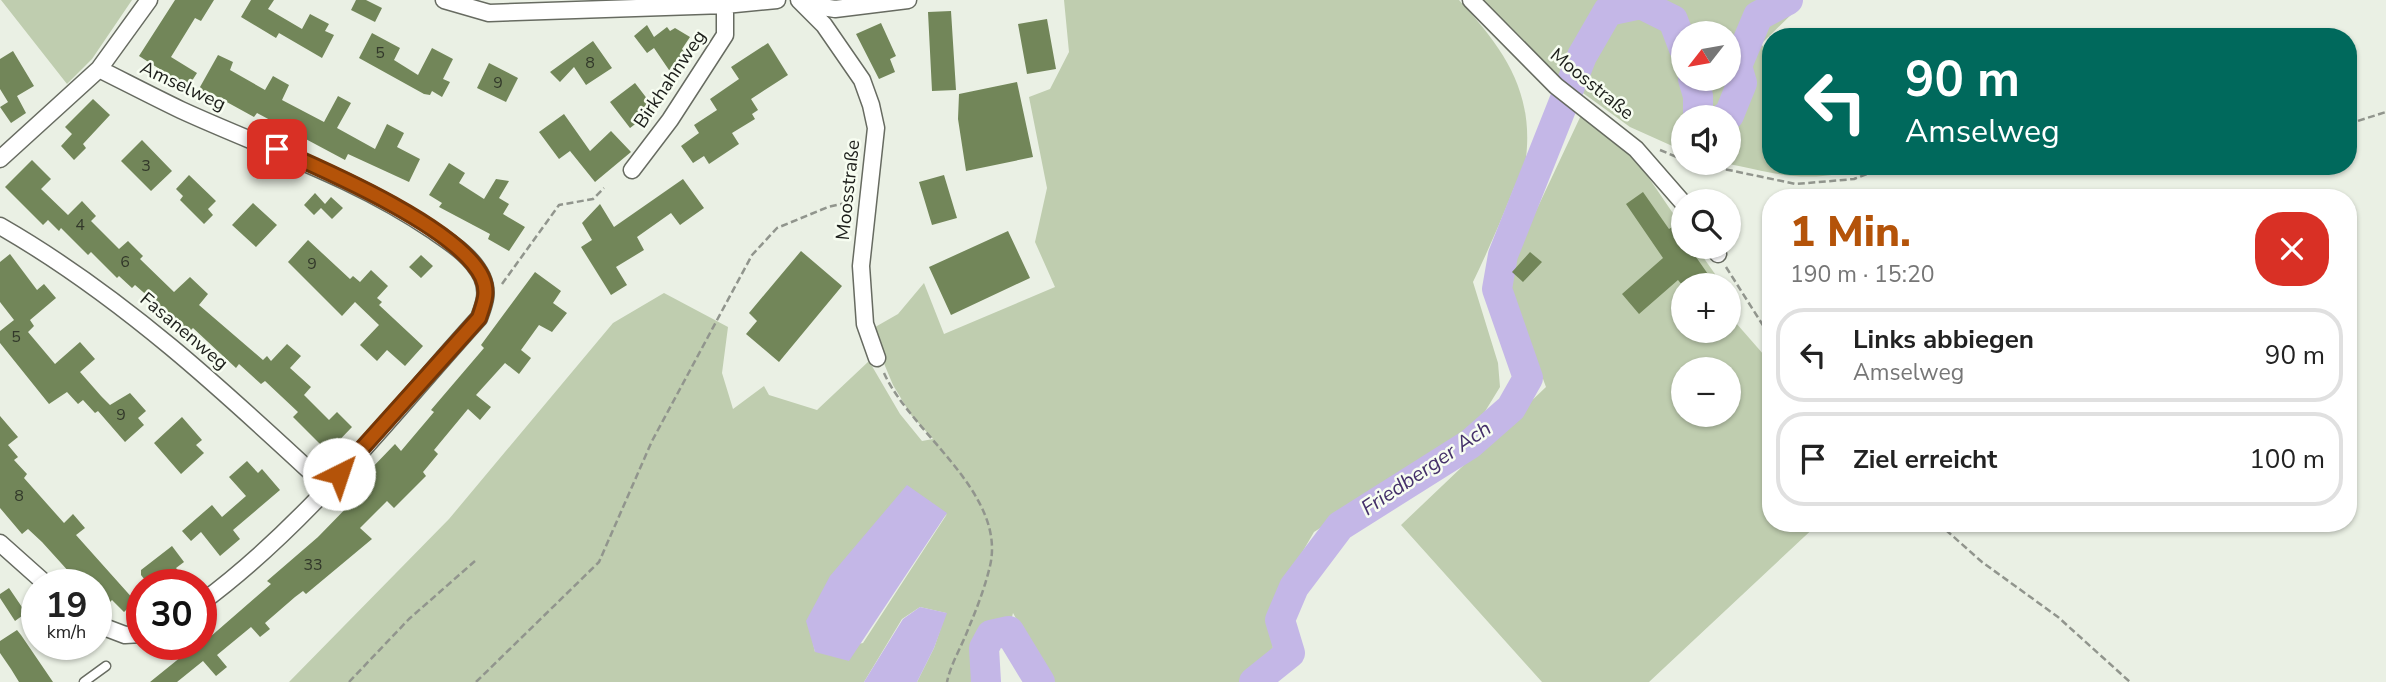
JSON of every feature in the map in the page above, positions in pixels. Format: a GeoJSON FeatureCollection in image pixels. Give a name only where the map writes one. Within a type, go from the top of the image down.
{"type":"FeatureCollection","features":[{"type":"Feature","properties":{"kind":"street"},"geometry":{"type":"LineString","coordinates":[[0,159],[100,69],[149,0]]}},
{"type":"Feature","properties":{"kind":"street"},"geometry":{"type":"LineString","coordinates":[[444,0],[489,13],[724,5],[777,0]]}},
{"type":"Feature","properties":{"kind":"street","name":"Moosstraße"},"geometry":{"type":"LineString","coordinates":[[802,2],[835,9],[908,0]]}},
{"type":"Feature","properties":{"kind":"street","name":"Moosstraße"},"geometry":{"type":"LineString","coordinates":[[1471,0],[1556,86],[1636,149],[1671,189]]}},
{"type":"Feature","properties":{"kind":"street","name":"Moosstraße"},"geometry":{"type":"LineString","coordinates":[[802,2],[824,25],[862,80],[871,104],[876,128],[861,267],[865,324],[877,358]]}},
{"type":"Feature","properties":{"kind":"street","name":"Birkhahnweg"},"geometry":{"type":"LineString","coordinates":[[632,170],[670,120],[725,35],[724,5]]}},
{"type":"Feature","properties":{"kind":"street","name":"Amselweg"},"geometry":{"type":"LineString","coordinates":[[100,69],[182,110],[356,185],[416,219],[472,262],[482,278],[487,298]]}},
{"type":"Feature","properties":{"kind":"street","name":"Fasanenweg"},"geometry":{"type":"LineString","coordinates":[[0,226],[115,302],[229,396],[327,487]]}},
{"type":"Feature","properties":{"kind":"street"},"geometry":{"type":"LineString","coordinates":[[217,590],[278,541],[479,318],[487,298]]}},
{"type":"Feature","properties":{"kind":"street"},"geometry":{"type":"LineString","coordinates":[[0,543],[29,569]]}},
{"type":"Feature","properties":{"kind":"lane"},"geometry":{"type":"LineString","coordinates":[[84,682],[106,666]]}},
{"type":"Feature","properties":{"kind":"path"},"geometry":{"type":"LineString","coordinates":[[2357,121],[2386,112]]}},
{"type":"Feature","properties":{"kind":"path"},"geometry":{"type":"LineString","coordinates":[[1741,173],[1796,184],[1854,179],[1864,175]]}},
{"type":"Feature","properties":{"kind":"path"},"geometry":{"type":"LineString","coordinates":[[487,298],[498,290],[559,205],[593,199],[604,188]]}},
{"type":"Feature","properties":{"kind":"path"},"geometry":{"type":"LineString","coordinates":[[476,682],[599,562],[652,441],[752,255],[777,228],[828,207],[867,199]]}},
{"type":"Feature","properties":{"kind":"path"},"geometry":{"type":"LineString","coordinates":[[1721,259],[1762,324]]}},
{"type":"Feature","properties":{"kind":"path"},"geometry":{"type":"LineString","coordinates":[[877,358],[890,388],[916,424],[953,464],[979,501],[991,535],[991,563],[947,682]]}},
{"type":"Feature","properties":{"kind":"path"},"geometry":{"type":"LineString","coordinates":[[1948,532],[1982,562],[2058,617],[2130,682]]}},
{"type":"Feature","properties":{"kind":"path"},"geometry":{"type":"LineString","coordinates":[[349,682],[409,619],[475,561]]}},
{"type":"Feature","properties":{"kind":"green space"},"geometry":{"type":"Polygon","coordinates":[[[1,0],[132,0],[92,59],[67,84],[1,0]]]}},
{"type":"Feature","properties":{"kind":"green space"},"geometry":{"type":"Polygon","coordinates":[[[1064,0],[1459,0],[1489,35],[1512,71],[1520,91],[1525,111],[1526,158],[1473,282],[1498,363],[1500,387],[1481,418],[1453,442],[1314,532],[1271,606],[1273,650],[1241,682],[1050,682],[1013,613],[1007,637],[992,646],[991,682],[917,682],[934,648],[946,613],[920,607],[902,619],[864,682],[289,682],[449,519],[613,323],[664,293],[728,327],[722,373],[733,409],[764,386],[769,395],[817,410],[869,361],[900,414],[922,441],[933,439],[911,415],[893,385],[870,330],[898,314],[924,283],[944,334],[1055,287],[1035,242],[1047,188],[1029,97],[1050,89],[1069,52],[1064,0]],[[947,514],[811,634],[815,652],[863,643],[947,514]]]}},
{"type":"Feature","properties":{"kind":"green space"},"geometry":{"type":"Polygon","coordinates":[[[1480,0],[1800,0],[1798,8],[1777,28],[1762,28],[1762,170],[1741,166],[1741,105],[1671,105],[1671,145],[1630,127],[1547,67],[1480,0]]]}},
{"type":"Feature","properties":{"kind":"green space"},"geometry":{"type":"Polygon","coordinates":[[[1583,111],[1638,162],[1671,210],[1671,259],[1704,259],[1714,273],[1671,273],[1671,343],[1741,343],[1741,329],[1762,353],[1762,532],[1809,532],[1649,682],[1542,682],[1401,525],[1546,387],[1505,277],[1583,111]]]}},
{"type":"Feature","properties":{"kind":"green space"},"geometry":{"type":"Polygon","coordinates":[[[1788,175],[1830,175],[1796,176],[1788,175]]]}},
{"type":"Feature","properties":{"kind":"shaded area"},"geometry":{"type":"Polygon","coordinates":[[[907,485],[947,513],[849,661],[815,652],[806,621],[830,576],[907,485]]]}},
{"type":"Feature","properties":{"kind":"shaded area"},"geometry":{"type":"Polygon","coordinates":[[[920,607],[947,613],[917,682],[864,682],[903,619],[920,607]]]}},
{"type":"Feature","properties":{"kind":"building"},"geometry":{"type":"Polygon","coordinates":[[[175,0],[214,0],[201,21],[195,18],[171,57],[197,73],[188,87],[139,56],[175,0]]]}},
{"type":"Feature","properties":{"kind":"building"},"geometry":{"type":"Polygon","coordinates":[[[251,0],[274,0],[268,9],[302,29],[310,14],[329,24],[325,31],[334,35],[322,58],[279,33],[276,38],[241,17],[251,0]]]}},
{"type":"Feature","properties":{"kind":"building"},"geometry":{"type":"Polygon","coordinates":[[[356,0],[366,0],[382,8],[375,22],[351,10],[356,0]]]}},
{"type":"Feature","properties":{"kind":"building"},"geometry":{"type":"Polygon","coordinates":[[[951,11],[956,90],[932,91],[928,12],[951,11]]]}},
{"type":"Feature","properties":{"kind":"building"},"geometry":{"type":"Polygon","coordinates":[[[1047,19],[1056,69],[1027,74],[1018,24],[1047,19]]]}},
{"type":"Feature","properties":{"kind":"building"},"geometry":{"type":"Polygon","coordinates":[[[881,23],[896,56],[890,59],[895,72],[879,79],[856,34],[881,23]]]}},
{"type":"Feature","properties":{"kind":"building"},"geometry":{"type":"Polygon","coordinates":[[[647,25],[654,37],[667,27],[670,31],[675,28],[690,37],[682,49],[688,57],[669,70],[654,48],[647,53],[634,36],[647,25]]]}},
{"type":"Feature","properties":{"kind":"building"},"geometry":{"type":"Polygon","coordinates":[[[372,33],[400,48],[394,60],[418,75],[432,48],[453,59],[443,79],[450,82],[442,97],[432,91],[430,95],[424,94],[359,58],[372,33]]]}},
{"type":"Feature","properties":{"kind":"building"},"geometry":{"type":"Polygon","coordinates":[[[593,41],[612,68],[586,85],[574,67],[560,82],[550,72],[593,41]]]}},
{"type":"Feature","properties":{"kind":"building"},"geometry":{"type":"Polygon","coordinates":[[[768,43],[788,75],[751,99],[758,110],[752,114],[755,119],[732,133],[739,144],[709,164],[704,156],[693,163],[681,146],[699,133],[694,125],[717,110],[710,99],[739,79],[731,67],[768,43]]]}},
{"type":"Feature","properties":{"kind":"building"},"geometry":{"type":"Polygon","coordinates":[[[13,51],[34,86],[17,96],[26,113],[11,123],[0,107],[8,102],[0,89],[0,59],[13,51]]]}},
{"type":"Feature","properties":{"kind":"building"},"geometry":{"type":"Polygon","coordinates":[[[218,55],[233,62],[230,70],[265,90],[273,76],[289,85],[282,100],[324,122],[338,96],[351,103],[337,128],[375,149],[387,124],[404,133],[397,147],[420,159],[409,182],[348,154],[345,160],[257,113],[254,117],[214,95],[209,99],[200,87],[218,55]]]}},
{"type":"Feature","properties":{"kind":"building"},"geometry":{"type":"Polygon","coordinates":[[[489,63],[518,78],[506,102],[477,88],[489,63]]]}},
{"type":"Feature","properties":{"kind":"building"},"geometry":{"type":"Polygon","coordinates":[[[1017,82],[1033,157],[966,171],[958,119],[959,94],[1017,82]]]}},
{"type":"Feature","properties":{"kind":"building"},"geometry":{"type":"Polygon","coordinates":[[[635,83],[655,109],[630,128],[610,102],[635,83]]]}},
{"type":"Feature","properties":{"kind":"building"},"geometry":{"type":"Polygon","coordinates":[[[93,99],[110,115],[83,144],[86,148],[74,160],[61,146],[72,134],[65,127],[93,99]]]}},
{"type":"Feature","properties":{"kind":"building"},"geometry":{"type":"Polygon","coordinates":[[[564,114],[590,151],[611,131],[631,152],[595,182],[570,151],[559,159],[539,132],[564,114]]]}},
{"type":"Feature","properties":{"kind":"building"},"geometry":{"type":"Polygon","coordinates":[[[142,140],[172,171],[151,191],[121,161],[142,140]]]}},
{"type":"Feature","properties":{"kind":"building"},"geometry":{"type":"Polygon","coordinates":[[[32,160],[51,179],[41,189],[68,215],[82,201],[96,216],[91,221],[119,249],[128,241],[143,256],[140,259],[174,292],[190,277],[208,294],[199,305],[263,360],[267,356],[271,361],[287,344],[301,356],[290,368],[311,387],[304,395],[329,420],[337,412],[352,427],[328,452],[293,417],[298,412],[265,381],[261,384],[239,364],[236,368],[193,328],[189,332],[135,285],[132,288],[119,276],[117,278],[91,252],[88,255],[61,228],[59,231],[48,220],[43,225],[5,187],[32,160]]]}},
{"type":"Feature","properties":{"kind":"building"},"geometry":{"type":"Polygon","coordinates":[[[449,163],[465,173],[459,183],[484,199],[496,179],[509,181],[499,198],[509,204],[503,214],[525,227],[509,251],[488,239],[490,234],[439,207],[442,203],[429,195],[449,163]]]}},
{"type":"Feature","properties":{"kind":"building"},"geometry":{"type":"Polygon","coordinates":[[[189,175],[216,201],[208,209],[213,215],[204,224],[180,200],[183,196],[176,189],[189,175]]]}},
{"type":"Feature","properties":{"kind":"building"},"geometry":{"type":"Polygon","coordinates":[[[944,175],[957,218],[932,225],[919,182],[944,175]]]}},
{"type":"Feature","properties":{"kind":"building"},"geometry":{"type":"Polygon","coordinates":[[[683,179],[704,208],[680,225],[671,213],[637,237],[644,250],[616,267],[627,285],[611,295],[581,247],[592,240],[582,223],[600,204],[614,227],[683,179]]]}},
{"type":"Feature","properties":{"kind":"building"},"geometry":{"type":"Polygon","coordinates":[[[1643,192],[1669,229],[1671,228],[1671,259],[1697,259],[1707,273],[1671,273],[1671,286],[1639,314],[1622,294],[1663,258],[1626,204],[1643,192]]]}},
{"type":"Feature","properties":{"kind":"building"},"geometry":{"type":"Polygon","coordinates":[[[315,193],[325,204],[331,197],[343,208],[332,219],[321,208],[314,215],[304,205],[315,193]]]}},
{"type":"Feature","properties":{"kind":"building"},"geometry":{"type":"Polygon","coordinates":[[[253,203],[277,225],[256,247],[232,225],[253,203]]]}},
{"type":"Feature","properties":{"kind":"building"},"geometry":{"type":"Polygon","coordinates":[[[1008,231],[1030,278],[951,315],[929,267],[1008,231]]]}},
{"type":"Feature","properties":{"kind":"building"},"geometry":{"type":"Polygon","coordinates":[[[308,240],[350,279],[353,276],[360,282],[371,270],[388,286],[377,298],[382,302],[379,305],[423,346],[405,366],[387,350],[377,361],[360,345],[379,325],[355,302],[342,316],[288,262],[308,240]]]}},
{"type":"Feature","properties":{"kind":"building"},"geometry":{"type":"Polygon","coordinates":[[[801,251],[842,286],[779,362],[746,334],[757,321],[749,313],[801,251]]]}},
{"type":"Feature","properties":{"kind":"building"},"geometry":{"type":"Polygon","coordinates":[[[1530,252],[1542,262],[1523,282],[1512,272],[1530,252]]]}},
{"type":"Feature","properties":{"kind":"building"},"geometry":{"type":"Polygon","coordinates":[[[10,254],[37,290],[44,284],[56,298],[30,320],[34,326],[28,332],[55,364],[80,342],[95,359],[80,372],[101,396],[110,405],[130,393],[146,411],[138,418],[144,425],[125,442],[98,411],[95,413],[83,400],[78,404],[67,392],[49,404],[0,343],[0,331],[14,320],[0,302],[0,262],[10,254]]]}},
{"type":"Feature","properties":{"kind":"building"},"geometry":{"type":"Polygon","coordinates":[[[421,255],[433,266],[421,278],[409,267],[421,255]]]}},
{"type":"Feature","properties":{"kind":"building"},"geometry":{"type":"Polygon","coordinates":[[[535,272],[561,291],[553,303],[567,313],[552,332],[539,325],[521,350],[531,358],[519,374],[505,363],[476,395],[491,407],[480,420],[468,409],[434,450],[438,454],[423,472],[426,476],[394,508],[387,501],[360,528],[372,539],[306,594],[303,591],[265,623],[270,629],[260,637],[251,627],[217,655],[217,631],[271,584],[267,581],[318,537],[357,497],[354,494],[370,476],[367,473],[395,444],[401,451],[434,412],[431,410],[484,348],[481,345],[535,272]]]}},
{"type":"Feature","properties":{"kind":"building"},"geometry":{"type":"Polygon","coordinates":[[[0,416],[18,437],[8,445],[18,457],[14,460],[27,474],[24,478],[64,523],[73,514],[85,528],[76,535],[106,569],[66,569],[28,529],[22,534],[0,508],[0,416]]]}},
{"type":"Feature","properties":{"kind":"building"},"geometry":{"type":"Polygon","coordinates":[[[182,417],[202,440],[196,445],[204,453],[181,474],[154,443],[182,417]]]}},
{"type":"Feature","properties":{"kind":"building"},"geometry":{"type":"Polygon","coordinates":[[[247,461],[258,473],[262,469],[280,490],[233,530],[240,539],[220,556],[201,532],[191,541],[182,531],[212,505],[222,517],[246,496],[229,477],[247,461]]]}},
{"type":"Feature","properties":{"kind":"building"},"geometry":{"type":"Polygon","coordinates":[[[172,546],[184,562],[177,569],[142,569],[172,546]]]}},
{"type":"Feature","properties":{"kind":"building"},"geometry":{"type":"Polygon","coordinates":[[[112,575],[126,591],[124,612],[112,600],[112,575]]]}},
{"type":"Feature","properties":{"kind":"building"},"geometry":{"type":"Polygon","coordinates":[[[9,588],[21,606],[21,617],[15,621],[0,598],[0,594],[9,588]]]}},
{"type":"Feature","properties":{"kind":"building"},"geometry":{"type":"Polygon","coordinates":[[[17,630],[21,636],[21,660],[38,660],[53,682],[19,682],[0,653],[0,641],[17,630]]]}},
{"type":"Feature","properties":{"kind":"building"},"geometry":{"type":"Polygon","coordinates":[[[217,655],[227,667],[216,676],[203,661],[177,682],[150,682],[177,660],[217,660],[217,655]]]}},
{"type":"Feature","properties":{"kind":"waterway","name":"Friedberger Ach"},"geometry":{"type":"LineString","coordinates":[[1733,105],[1742,83],[1737,66],[1758,16],[1788,0]]}},
{"type":"Feature","properties":{"kind":"waterway","name":"Friedberger Ach"},"geometry":{"type":"LineString","coordinates":[[1254,682],[1290,653],[1280,620],[1294,587],[1340,526],[1470,444],[1511,408],[1528,378],[1497,289],[1503,255],[1582,56],[1608,11],[1641,4],[1673,21]]}},
{"type":"Feature","properties":{"kind":"waterway","name":"Friedberger Ach"},"geometry":{"type":"LineString","coordinates":[[1697,91],[1698,105]]}},
{"type":"Feature","properties":{"kind":"waterway","name":"Friedberger Ach"},"geometry":{"type":"LineString","coordinates":[[986,682],[984,648],[991,635],[1009,631],[1040,682]]}},
{"type":"Feature","properties":{"kind":"route"},"geometry":{"type":"LineString","coordinates":[[277,149],[356,185],[416,219],[449,242],[472,262],[482,278],[487,298],[479,318],[339,474]]}}]}
